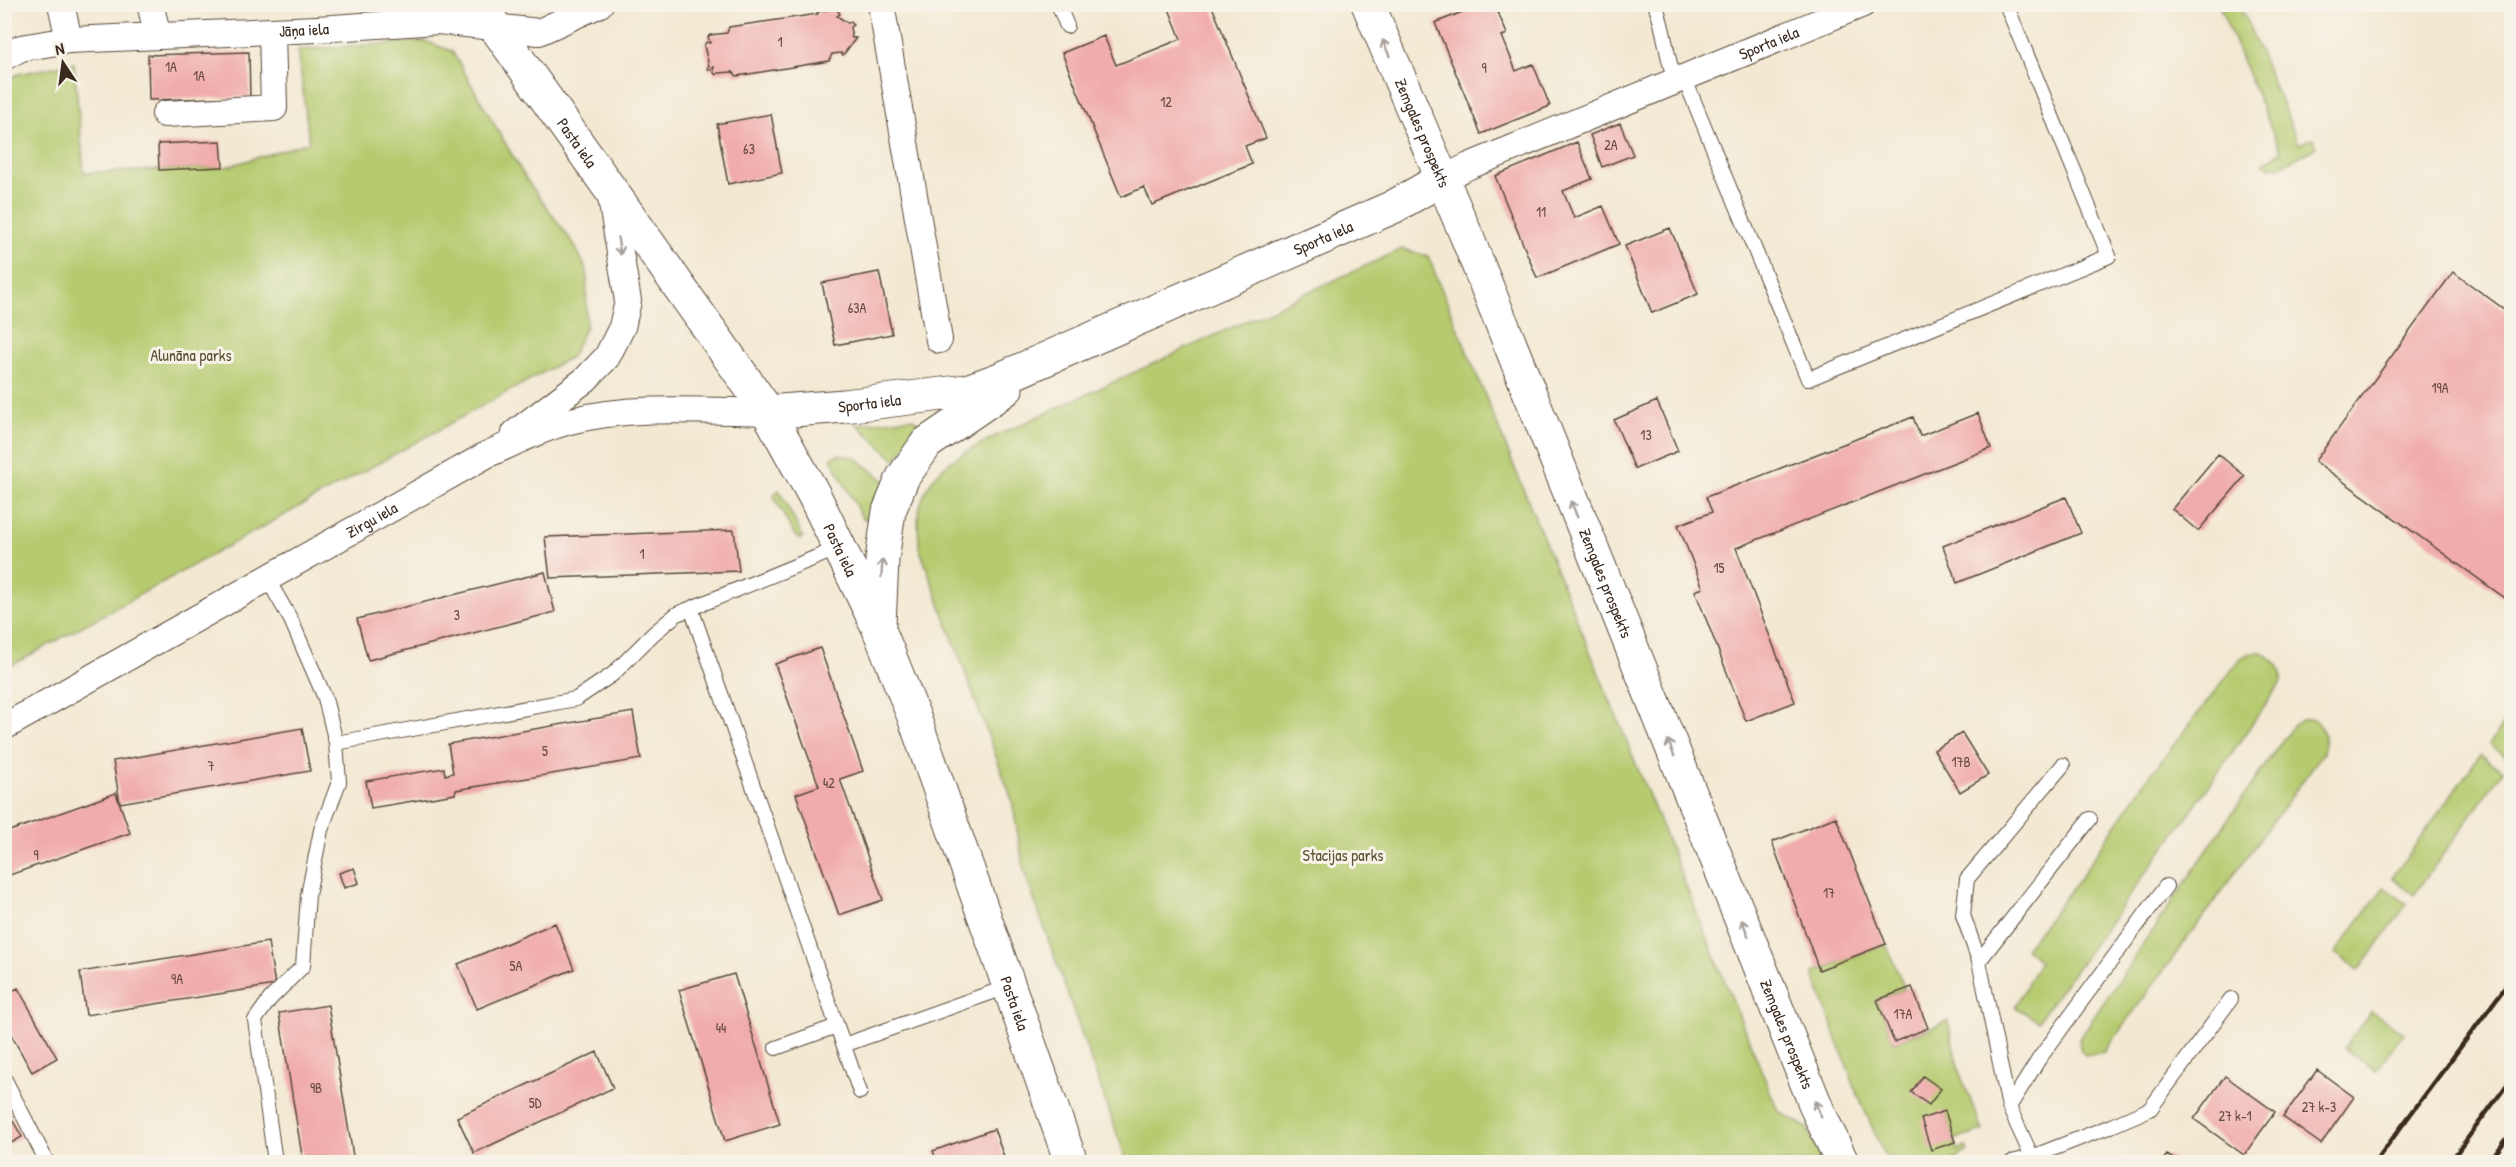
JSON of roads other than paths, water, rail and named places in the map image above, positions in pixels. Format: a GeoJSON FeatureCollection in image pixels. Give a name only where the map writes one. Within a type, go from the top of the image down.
{"type":"FeatureCollection","features":[{"type":"Feature","properties":{"kind":"main road","name":"Zemgales prospekts"},"geometry":{"type":"LineString","coordinates":[[1368,4],[1442,179],[1818,1111],[1842,1162]]}},
{"type":"Feature","properties":{"kind":"main road","name":"Pasta iela"},"geometry":{"type":"LineString","coordinates":[[488,17],[768,412],[841,547],[878,627],[914,717],[1071,1162]]}},
{"type":"Feature","properties":{"kind":"main road","name":"Sporta iela"},"geometry":{"type":"LineString","coordinates":[[768,412],[844,406],[967,391],[1393,207],[1442,179]]}},
{"type":"Feature","properties":{"kind":"main road"},"geometry":{"type":"LineString","coordinates":[[878,627],[882,560],[889,511],[903,477],[913,461],[927,442],[1059,353]]}},
{"type":"Feature","properties":{"kind":"street"},"geometry":{"type":"LineString","coordinates":[[61,4],[69,40]]}},
{"type":"Feature","properties":{"kind":"street"},"geometry":{"type":"LineString","coordinates":[[150,4],[158,36]]}},
{"type":"Feature","properties":{"kind":"street","name":"Jāņa iela"},"geometry":{"type":"LineString","coordinates":[[4,57],[21,48],[69,40],[272,31],[488,17],[539,32],[600,4]]}},
{"type":"Feature","properties":{"kind":"street"},"geometry":{"type":"LineString","coordinates":[[881,4],[939,340]]}},
{"type":"Feature","properties":{"kind":"street","name":"Sporta iela"},"geometry":{"type":"LineString","coordinates":[[1442,179],[1468,166],[1863,4]]}},
{"type":"Feature","properties":{"kind":"street"},"geometry":{"type":"LineString","coordinates":[[165,114],[274,108],[272,31]]}},
{"type":"Feature","properties":{"kind":"street"},"geometry":{"type":"LineString","coordinates":[[488,454],[586,379],[607,357],[622,327],[628,301],[609,189]]}},
{"type":"Feature","properties":{"kind":"street","name":"Zirgu iela"},"geometry":{"type":"LineString","coordinates":[[4,727],[488,454],[567,422],[602,415],[688,411],[768,412]]}},
{"type":"Feature","properties":{"kind":"lane"},"geometry":{"type":"LineString","coordinates":[[1058,4],[1067,26]]}},
{"type":"Feature","properties":{"kind":"lane"},"geometry":{"type":"LineString","coordinates":[[1655,4],[1661,19],[1668,63],[1680,79],[1808,379],[2109,256],[2006,4]]}},
{"type":"Feature","properties":{"kind":"lane"},"geometry":{"type":"LineString","coordinates":[[336,743],[576,699],[614,674],[653,634],[677,614],[841,547]]}},
{"type":"Feature","properties":{"kind":"lane"},"geometry":{"type":"LineString","coordinates":[[268,580],[291,620],[326,698],[336,743],[339,783],[321,830],[308,895],[303,966],[270,999],[255,1020],[275,1162]]}},
{"type":"Feature","properties":{"kind":"lane"},"geometry":{"type":"LineString","coordinates":[[691,608],[860,1092]]}},
{"type":"Feature","properties":{"kind":"lane"},"geometry":{"type":"LineString","coordinates":[[2032,1160],[2008,1107],[1979,961],[1963,915],[1966,879],[2063,765]]}},
{"type":"Feature","properties":{"kind":"lane"},"geometry":{"type":"LineString","coordinates":[[1979,961],[2090,819]]}},
{"type":"Feature","properties":{"kind":"lane"},"geometry":{"type":"LineString","coordinates":[[2008,1107],[2039,1059],[2166,886]]}},
{"type":"Feature","properties":{"kind":"lane"},"geometry":{"type":"LineString","coordinates":[[843,1045],[1010,986]]}},
{"type":"Feature","properties":{"kind":"lane"},"geometry":{"type":"LineString","coordinates":[[2012,1162],[2032,1160],[2150,1109],[2231,999]]}},
{"type":"Feature","properties":{"kind":"lane"},"geometry":{"type":"LineString","coordinates":[[776,1048],[837,1026]]}},
{"type":"Feature","properties":{"kind":"lane"},"geometry":{"type":"LineString","coordinates":[[4,1078],[47,1162]]}},
{"type":"Feature","properties":{"kind":"railway"},"geometry":{"type":"LineString","coordinates":[[2375,1162],[2512,978]]}},
{"type":"Feature","properties":{"kind":"railway"},"geometry":{"type":"LineString","coordinates":[[2450,1162],[2512,1078]]}},
{"type":"Feature","properties":{"kind":"railway"},"geometry":{"type":"LineString","coordinates":[[2489,1162],[2512,1132]]}},
{"type":"Feature","properties":{"kind":"park label","name":"Alunāna parks"},"geometry":{"type":"Point","coordinates":[191,355]}},
{"type":"Feature","properties":{"kind":"park label","name":"Stacijas parks"},"geometry":{"type":"Point","coordinates":[1343,855]}}]}
